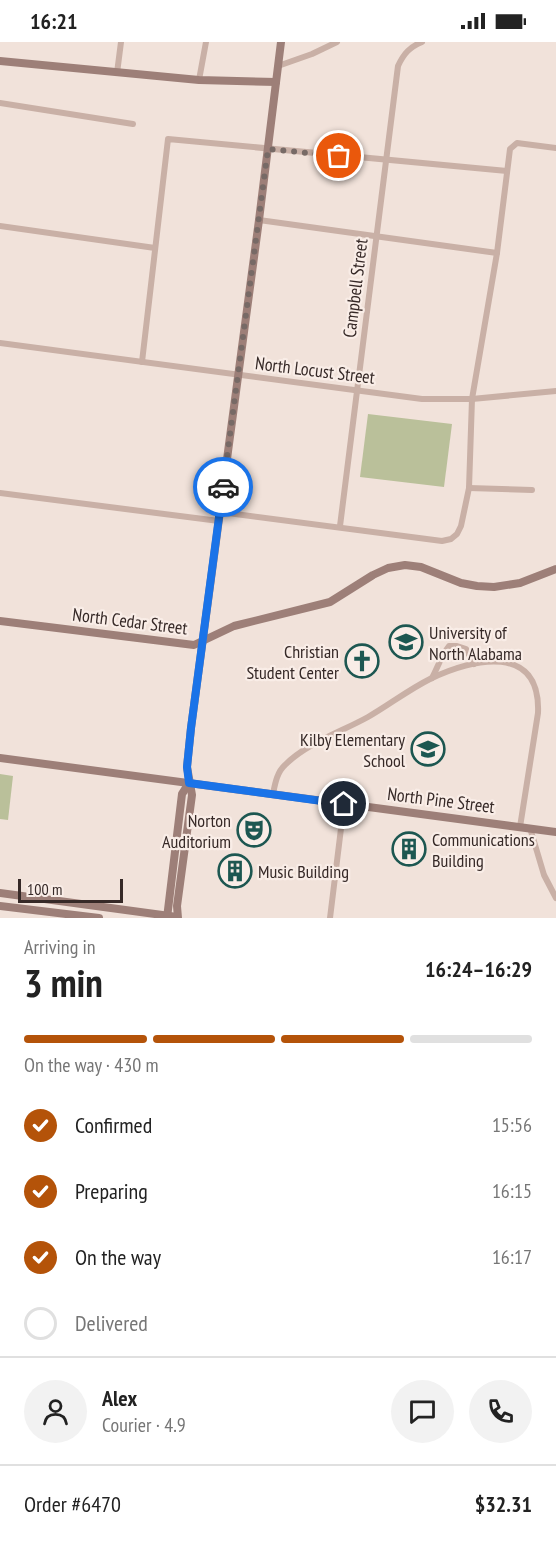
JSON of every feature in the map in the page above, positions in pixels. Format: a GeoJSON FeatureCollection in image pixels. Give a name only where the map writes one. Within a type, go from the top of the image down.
{"type":"FeatureCollection","features":[{"type":"Feature","properties":{"kind":"street"},"geometry":{"type":"LineString","coordinates":[[117,73],[121,42]]}},
{"type":"Feature","properties":{"kind":"street"},"geometry":{"type":"LineString","coordinates":[[200,80],[206,42]]}},
{"type":"Feature","properties":{"kind":"street"},"geometry":{"type":"LineString","coordinates":[[0,893],[158,913],[166,918],[177,917],[192,795],[187,767],[191,728],[259,220],[280,42]]}},
{"type":"Feature","properties":{"kind":"street"},"geometry":{"type":"LineString","coordinates":[[278,66],[337,42]]}},
{"type":"Feature","properties":{"kind":"street","name":"Campbell Street"},"geometry":{"type":"LineString","coordinates":[[340,526],[398,66],[403,54],[422,42]]}},
{"type":"Feature","properties":{"kind":"street"},"geometry":{"type":"LineString","coordinates":[[0,61],[200,80],[276,82]]}},
{"type":"Feature","properties":{"kind":"street"},"geometry":{"type":"LineString","coordinates":[[0,103],[133,124]]}},
{"type":"Feature","properties":{"kind":"street"},"geometry":{"type":"LineString","coordinates":[[142,362],[168,139],[507,171]]}},
{"type":"Feature","properties":{"kind":"street"},"geometry":{"type":"LineString","coordinates":[[0,493],[219,517],[340,526],[442,541],[451,539],[461,526],[469,488],[472,399],[497,253],[510,149],[517,143],[556,148]]}},
{"type":"Feature","properties":{"kind":"street"},"geometry":{"type":"LineString","coordinates":[[259,220],[497,253]]}},
{"type":"Feature","properties":{"kind":"street"},"geometry":{"type":"LineString","coordinates":[[0,226],[155,248]]}},
{"type":"Feature","properties":{"kind":"street","name":"North Locust Street"},"geometry":{"type":"LineString","coordinates":[[0,344],[422,399],[472,399],[556,391]]}},
{"type":"Feature","properties":{"kind":"street"},"geometry":{"type":"LineString","coordinates":[[469,488],[532,490]]}},
{"type":"Feature","properties":{"kind":"street","name":"North Cedar Street"},"geometry":{"type":"LineString","coordinates":[[0,621],[194,645],[234,626],[330,602],[388,568],[405,565],[422,567],[461,583],[495,587],[520,583],[556,569]]}},
{"type":"Feature","properties":{"kind":"street"},"geometry":{"type":"LineString","coordinates":[[432,678],[441,656],[449,646],[466,649],[474,664]]}},
{"type":"Feature","properties":{"kind":"street"},"geometry":{"type":"LineString","coordinates":[[273,794],[283,766],[303,751],[370,716],[432,678],[474,664],[506,661],[522,668],[534,681],[539,697],[520,826]]}},
{"type":"Feature","properties":{"kind":"street","name":"North Pine Street"},"geometry":{"type":"LineString","coordinates":[[0,758],[556,831]]}},
{"type":"Feature","properties":{"kind":"street"},"geometry":{"type":"LineString","coordinates":[[166,918],[182,794],[189,783]]}},
{"type":"Feature","properties":{"kind":"street"},"geometry":{"type":"LineString","coordinates":[[330,918],[344,804]]}},
{"type":"Feature","properties":{"kind":"street"},"geometry":{"type":"LineString","coordinates":[[530,828],[544,875],[556,898]]}},
{"type":"Feature","properties":{"kind":"street"},"geometry":{"type":"LineString","coordinates":[[0,906],[99,918]]}},
{"type":"Feature","properties":{"kind":"street"},"geometry":{"type":"LineString","coordinates":[[109,918],[110,907]]}},
{"type":"Feature","properties":{"kind":"green space"},"geometry":{"type":"Polygon","coordinates":[[[368,414],[452,424],[444,487],[360,477],[368,414]]]}},
{"type":"Feature","properties":{"kind":"green space"},"geometry":{"type":"Polygon","coordinates":[[[0,774],[13,776],[8,820],[0,819],[0,774]]]}},
{"type":"Feature","properties":{"kind":"way so far"},"geometry":{"type":"LineString","coordinates":[[223,487],[268,149],[339,156]]}},
{"type":"Feature","properties":{"kind":"place","name":"University of North Alabama"},"geometry":{"type":"Point","coordinates":[406,642]}},
{"type":"Feature","properties":{"kind":"place","name":"Christian Student Center"},"geometry":{"type":"Point","coordinates":[362,661]}},
{"type":"Feature","properties":{"kind":"place","name":"Kilby Elementary School"},"geometry":{"type":"Point","coordinates":[428,749]}},
{"type":"Feature","properties":{"kind":"place","name":"Norton Auditorium"},"geometry":{"type":"Point","coordinates":[254,830]}},
{"type":"Feature","properties":{"kind":"place","name":"Communications Building"},"geometry":{"type":"Point","coordinates":[409,849]}},
{"type":"Feature","properties":{"kind":"place","name":"Music Building"},"geometry":{"type":"Point","coordinates":[235,871]}},
{"type":"Feature","properties":{"kind":"route"},"geometry":{"type":"LineString","coordinates":[[223,487],[191,728],[187,767],[189,783],[344,804]]}}]}
